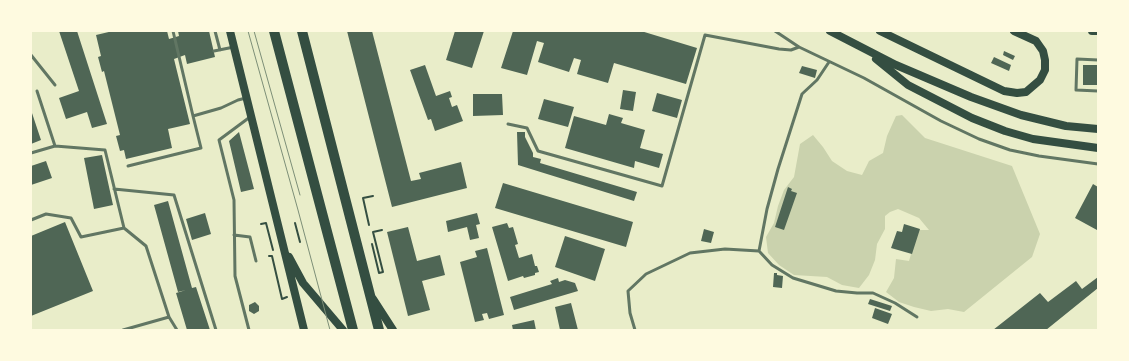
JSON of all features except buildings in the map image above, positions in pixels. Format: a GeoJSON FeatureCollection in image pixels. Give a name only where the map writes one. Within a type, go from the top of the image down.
{"type":"FeatureCollection","features":[{"type":"Feature","properties":{"kind":"main road"},"geometry":{"type":"LineString","coordinates":[[230,31],[304,330]]}},
{"type":"Feature","properties":{"kind":"main road"},"geometry":{"type":"LineString","coordinates":[[274,31],[353,330]]}},
{"type":"Feature","properties":{"kind":"main road"},"geometry":{"type":"LineString","coordinates":[[302,31],[379,330]]}},
{"type":"Feature","properties":{"kind":"main road"},"geometry":{"type":"LineString","coordinates":[[830,31],[896,66],[971,97],[1021,115],[1066,126],[1098,129]]}},
{"type":"Feature","properties":{"kind":"main road"},"geometry":{"type":"LineString","coordinates":[[880,31],[1004,91],[1017,93],[1026,92],[1040,80],[1045,70],[1045,60],[1043,51],[1036,40],[1014,31]]}},
{"type":"Feature","properties":{"kind":"main road"},"geometry":{"type":"LineString","coordinates":[[1092,31],[1098,32]]}},
{"type":"Feature","properties":{"kind":"main road"},"geometry":{"type":"LineString","coordinates":[[860,47],[908,85],[972,118],[1005,131],[1032,139],[1098,148]]}},
{"type":"Feature","properties":{"kind":"main road"},"geometry":{"type":"LineString","coordinates":[[283,246],[303,283],[343,330]]}},
{"type":"Feature","properties":{"kind":"main road"},"geometry":{"type":"LineString","coordinates":[[371,297],[393,330]]}},
{"type":"Feature","properties":{"kind":"lane"},"geometry":{"type":"LineString","coordinates":[[128,166],[201,148],[173,31]]}},
{"type":"Feature","properties":{"kind":"lane"},"geometry":{"type":"LineString","coordinates":[[215,31],[220,50]]}},
{"type":"Feature","properties":{"kind":"lane"},"geometry":{"type":"LineString","coordinates":[[776,31],[799,47],[864,78],[941,121],[979,139],[1010,150],[1039,156],[1098,164]]}},
{"type":"Feature","properties":{"kind":"lane"},"geometry":{"type":"LineString","coordinates":[[508,124],[527,128],[538,151],[662,186],[705,35],[779,49],[790,50],[799,47]]}},
{"type":"Feature","properties":{"kind":"lane"},"geometry":{"type":"LineString","coordinates":[[214,51],[234,46]]}},
{"type":"Feature","properties":{"kind":"lane"},"geometry":{"type":"LineString","coordinates":[[31,55],[54,84]]}},
{"type":"Feature","properties":{"kind":"lane"},"geometry":{"type":"LineString","coordinates":[[1098,60],[1077,59],[1076,90],[1098,91]]}},
{"type":"Feature","properties":{"kind":"lane"},"geometry":{"type":"LineString","coordinates":[[759,251],[767,209],[776,175],[802,94],[817,80],[829,62]]}},
{"type":"Feature","properties":{"kind":"lane"},"geometry":{"type":"LineString","coordinates":[[37,91],[55,146]]}},
{"type":"Feature","properties":{"kind":"lane"},"geometry":{"type":"LineString","coordinates":[[193,116],[221,108],[238,100],[247,98]]}},
{"type":"Feature","properties":{"kind":"lane"},"geometry":{"type":"LineString","coordinates":[[248,330],[235,276],[234,200],[219,140],[251,115]]}},
{"type":"Feature","properties":{"kind":"lane"},"geometry":{"type":"LineString","coordinates":[[31,153],[55,146],[105,150],[124,228],[146,246],[169,317],[177,330]]}},
{"type":"Feature","properties":{"kind":"lane"},"geometry":{"type":"LineString","coordinates":[[114,189],[174,195],[216,330]]}},
{"type":"Feature","properties":{"kind":"lane"},"geometry":{"type":"LineString","coordinates":[[31,220],[46,214],[71,218],[81,237],[124,228]]}},
{"type":"Feature","properties":{"kind":"lane"},"geometry":{"type":"LineString","coordinates":[[234,235],[250,236],[256,261]]}},
{"type":"Feature","properties":{"kind":"lane"},"geometry":{"type":"LineString","coordinates":[[635,330],[630,313],[628,291],[646,274],[690,253],[724,249],[759,251],[772,265],[793,278],[836,291],[873,293],[895,303],[917,317]]}},
{"type":"Feature","properties":{"kind":"lane"},"geometry":{"type":"LineString","coordinates":[[124,330],[169,317]]}},
{"type":"Feature","properties":{"kind":"path"},"geometry":{"type":"LineString","coordinates":[[369,225],[363,198],[373,196]]}},
{"type":"Feature","properties":{"kind":"path"},"geometry":{"type":"LineString","coordinates":[[261,224],[266,223],[273,250]]}},
{"type":"Feature","properties":{"kind":"path"},"geometry":{"type":"LineString","coordinates":[[295,223],[300,242]]}},
{"type":"Feature","properties":{"kind":"path"},"geometry":{"type":"LineString","coordinates":[[372,244],[379,273],[383,272],[373,232],[382,230]]}},
{"type":"Feature","properties":{"kind":"path"},"geometry":{"type":"LineString","coordinates":[[268,256],[272,256],[282,299],[287,298],[285,290]]}},
{"type":"Feature","properties":{"kind":"green space"},"geometry":{"type":"Polygon","coordinates":[[[902,115],[925,138],[1012,166],[1040,234],[1032,257],[964,312],[948,309],[931,311],[914,307],[899,302],[886,292],[894,278],[896,259],[909,261],[918,230],[929,230],[919,218],[898,209],[885,216],[885,229],[877,244],[875,260],[869,275],[859,288],[842,285],[827,277],[794,275],[779,265],[768,253],[766,237],[774,223],[784,190],[794,177],[800,144],[813,135],[832,161],[847,171],[862,175],[869,161],[883,153],[887,136],[896,116],[902,115]]]}},
{"type":"Feature","properties":{"kind":"tram line"},"geometry":{"type":"LineString","coordinates":[[248,31],[330,330]]}},
{"type":"Feature","properties":{"kind":"tram line"},"geometry":{"type":"LineString","coordinates":[[254,31],[300,195]]}}]}
